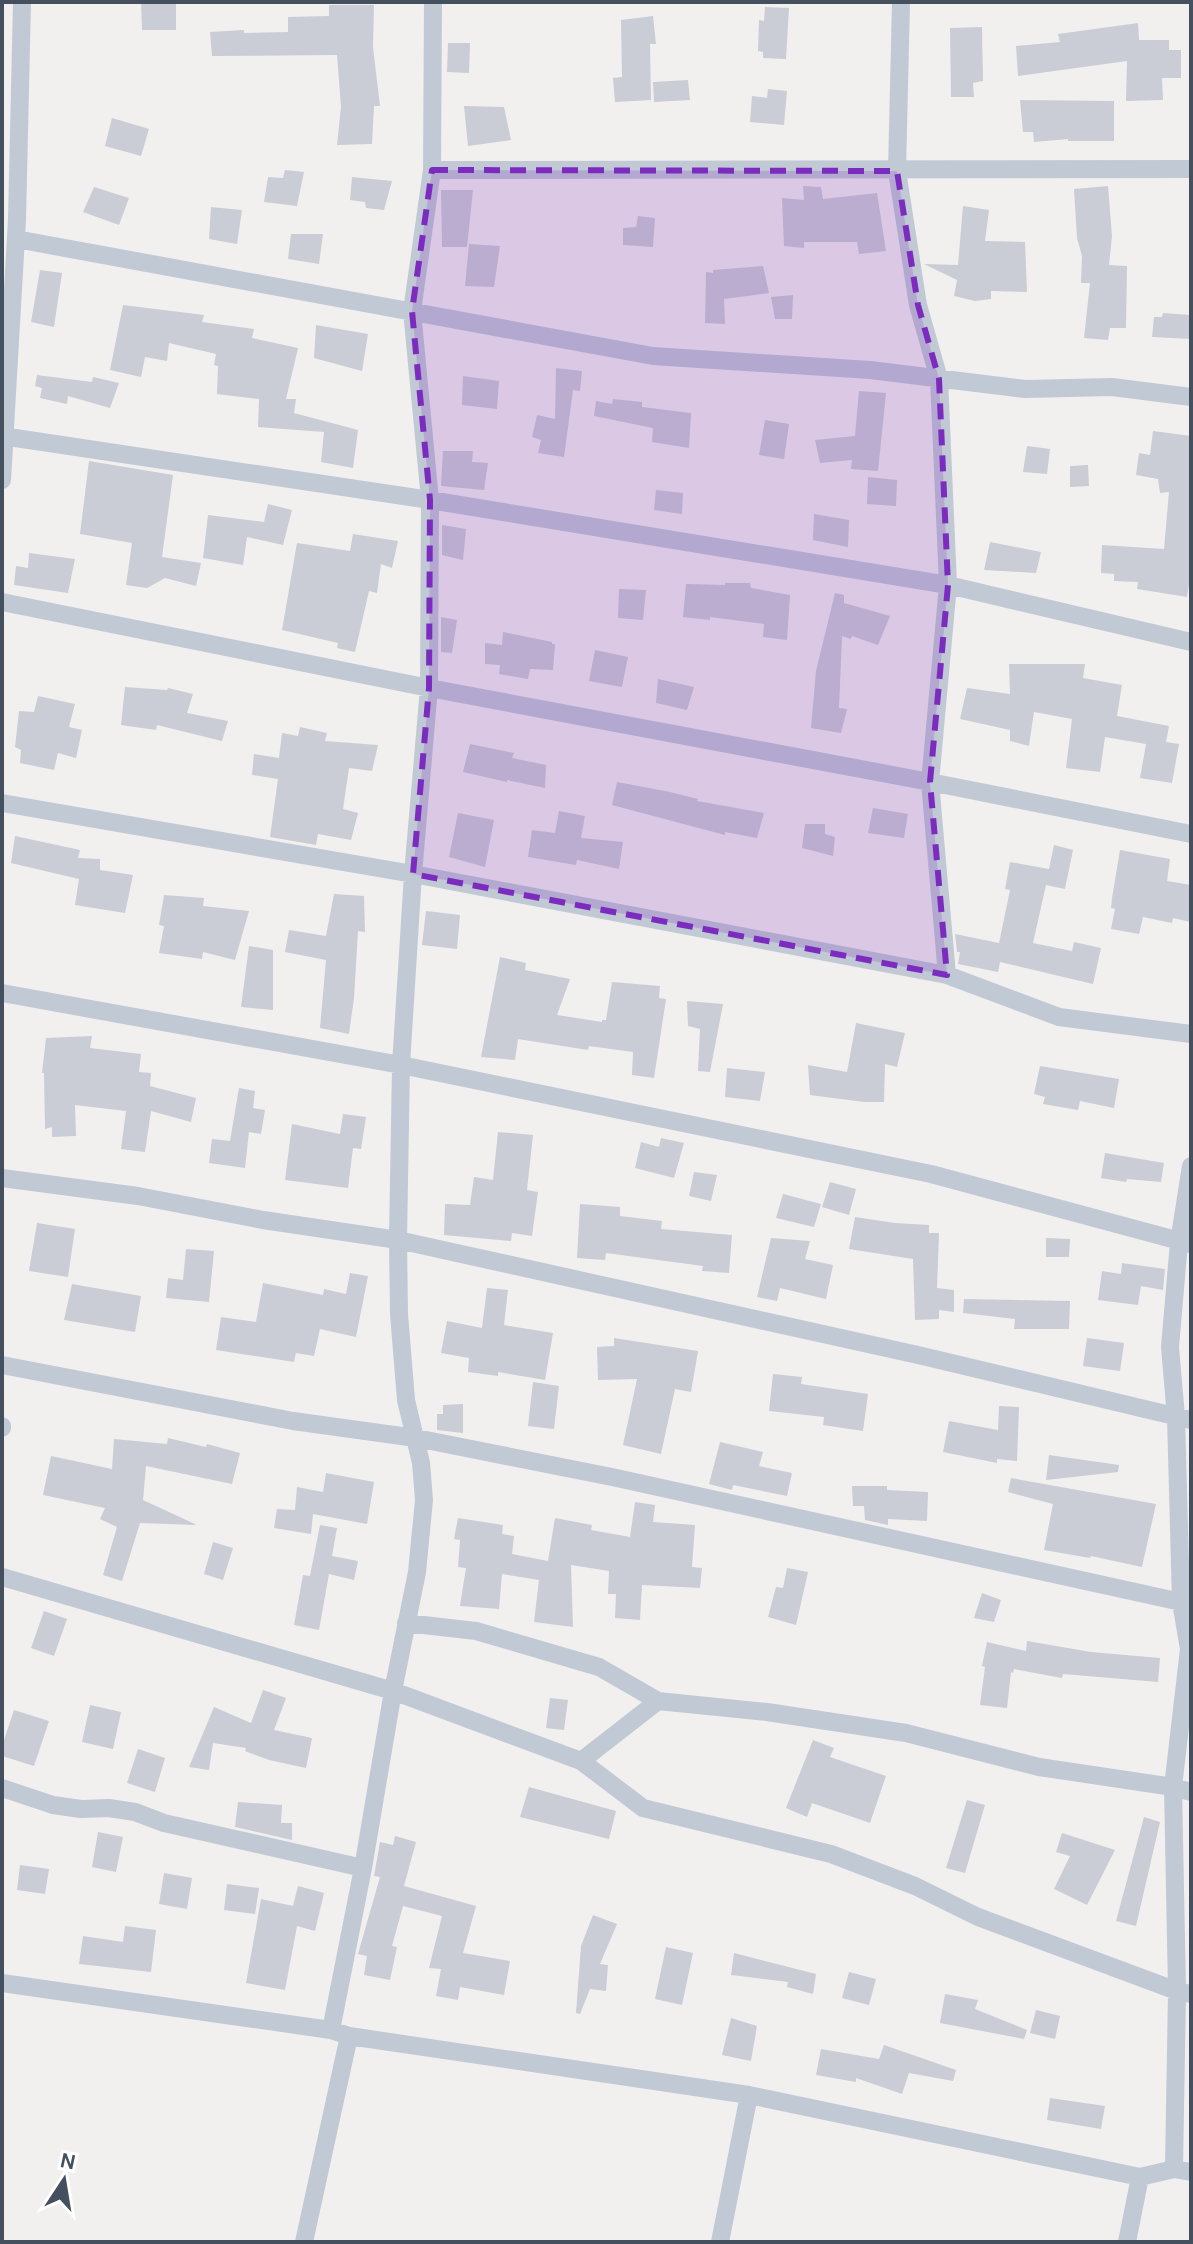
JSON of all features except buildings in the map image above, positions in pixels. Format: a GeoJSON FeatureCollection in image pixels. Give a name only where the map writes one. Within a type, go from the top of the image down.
{"type":"FeatureCollection","features":[{"type":"Feature","properties":{"kind":"street"},"geometry":{"type":"LineString","coordinates":[[2,480],[16,239],[10,219],[22,2]]}},
{"type":"Feature","properties":{"kind":"street"},"geometry":{"type":"LineString","coordinates":[[304,2242],[340,2033],[363,1868],[417,1572],[424,1500],[421,1463],[406,1400],[399,1314],[398,1240],[401,1065],[429,688],[430,500],[412,311],[432,170],[433,2]]}},
{"type":"Feature","properties":{"kind":"street"},"geometry":{"type":"LineString","coordinates":[[901,2],[897,171],[918,305],[939,379],[948,585],[930,782],[947,975]]}},
{"type":"Feature","properties":{"kind":"street"},"geometry":{"type":"LineString","coordinates":[[432,170],[1191,169]]}},
{"type":"Feature","properties":{"kind":"street"},"geometry":{"type":"LineString","coordinates":[[16,239],[653,356],[870,370],[1025,389],[1112,387],[1191,397]]}},
{"type":"Feature","properties":{"kind":"street"},"geometry":{"type":"LineString","coordinates":[[4,436],[430,500],[948,585],[1191,642]]}},
{"type":"Feature","properties":{"kind":"street"},"geometry":{"type":"LineString","coordinates":[[2,602],[429,688],[1191,834]]}},
{"type":"Feature","properties":{"kind":"street"},"geometry":{"type":"LineString","coordinates":[[2,803],[413,874],[947,975],[1059,1017],[1191,1034]]}},
{"type":"Feature","properties":{"kind":"street"},"geometry":{"type":"LineString","coordinates":[[2,993],[401,1065],[931,1174],[1185,1243]]}},
{"type":"Feature","properties":{"kind":"street"},"geometry":{"type":"LineString","coordinates":[[2,1983],[749,2095],[1140,2177],[1182,2170],[1182,1789],[1189,1649],[1183,1418],[1170,1347],[1185,1243],[1191,1166]]}},
{"type":"Feature","properties":{"kind":"street"},"geometry":{"type":"LineString","coordinates":[[2,1178],[138,1196],[263,1220],[398,1240],[918,1355],[1183,1418]]}},
{"type":"Feature","properties":{"kind":"street"},"geometry":{"type":"LineString","coordinates":[[2,1365],[293,1421],[416,1438],[612,1477],[1186,1604]]}},
{"type":"Feature","properties":{"kind":"street"},"geometry":{"type":"LineString","coordinates":[[2,1577],[393,1691],[581,1761],[643,1808],[831,1854],[915,1886],[978,1917],[1184,1993]]}},
{"type":"Feature","properties":{"kind":"street"},"geometry":{"type":"LineString","coordinates":[[406,1623],[476,1631],[599,1667],[658,1701],[767,1712],[906,1733],[1039,1767],[1182,1789]]}},
{"type":"Feature","properties":{"kind":"street"},"geometry":{"type":"LineString","coordinates":[[581,1761],[658,1701]]}},
{"type":"Feature","properties":{"kind":"street"},"geometry":{"type":"LineString","coordinates":[[2,1788],[53,1805],[135,1812],[164,1823],[363,1868]]}},
{"type":"Feature","properties":{"kind":"street"},"geometry":{"type":"LineString","coordinates":[[720,2242],[749,2095]]}},
{"type":"Feature","properties":{"kind":"street"},"geometry":{"type":"LineString","coordinates":[[1127,2242],[1140,2177]]}},
{"type":"Feature","properties":{"kind":"highlighted area"},"geometry":{"type":"Polygon","coordinates":[[[432,170],[897,171],[918,305],[939,379],[948,585],[930,782],[947,975],[413,874],[429,688],[430,500],[412,311],[432,170]]]}}]}
